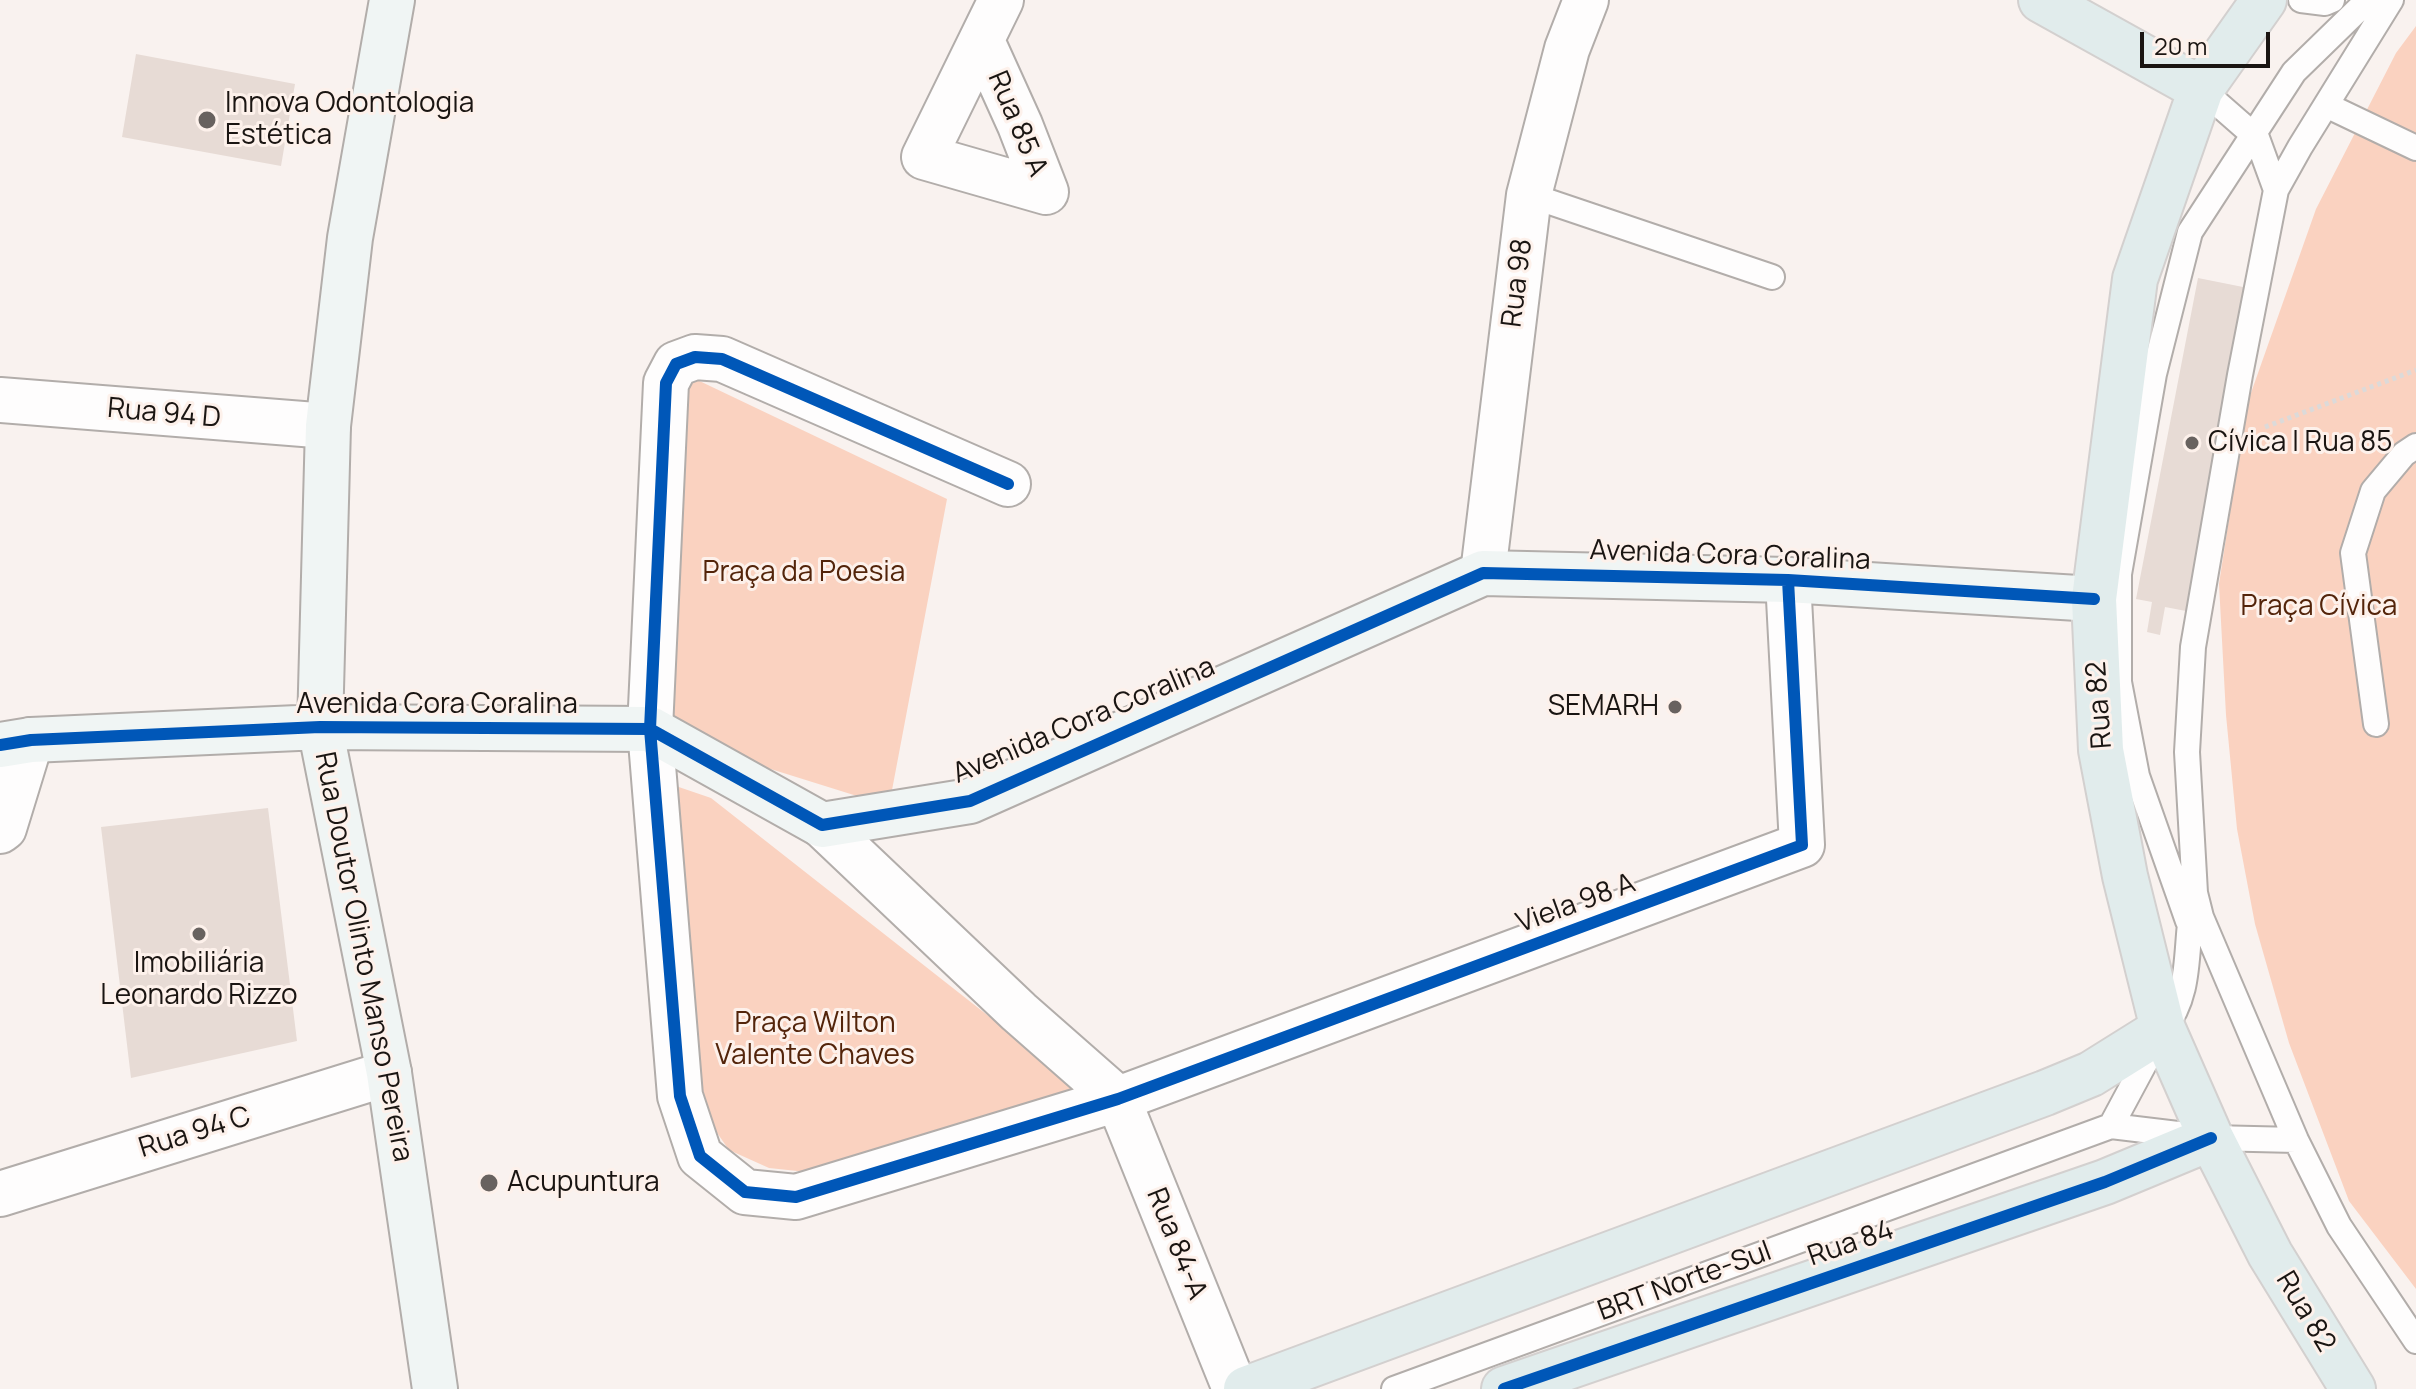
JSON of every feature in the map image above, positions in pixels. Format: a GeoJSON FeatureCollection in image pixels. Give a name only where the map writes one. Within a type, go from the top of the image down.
{"type":"FeatureCollection","features":[{"type":"Feature","properties":{"kind":"main road"},"geometry":{"type":"LineString","coordinates":[[2041,0],[2201,89]]}},
{"type":"Feature","properties":{"kind":"main road","name":"Rua 82"},"geometry":{"type":"LineString","coordinates":[[2264,0],[2201,89],[2135,279],[2094,599],[2101,750],[2125,876],[2163,1029],[2211,1138],[2270,1254],[2353,1389]]}},
{"type":"Feature","properties":{"kind":"main road"},"geometry":{"type":"LineString","coordinates":[[1246,1389],[2045,1093],[2091,1074],[2163,1029]]}},
{"type":"Feature","properties":{"kind":"main road","name":"Rua 84"},"geometry":{"type":"LineString","coordinates":[[1504,1389],[2105,1182],[2211,1138]]}},
{"type":"Feature","properties":{"kind":"street","name":"Rua Doutor Olinto Manso Pereira"},"geometry":{"type":"LineString","coordinates":[[392,0],[350,238],[328,426],[320,727],[389,1073],[435,1389]]}},
{"type":"Feature","properties":{"kind":"street","name":"Rua 85 A"},"geometry":{"type":"LineString","coordinates":[[982,41],[1001,0]]}},
{"type":"Feature","properties":{"kind":"street","name":"Rua 98"},"geometry":{"type":"LineString","coordinates":[[1483,573],[1529,195],[1567,49],[1586,0]]}},
{"type":"Feature","properties":{"kind":"street"},"geometry":{"type":"LineString","coordinates":[[1008,484],[722,359],[695,357],[676,364],[666,383],[650,729],[680,1096],[700,1156],[745,1192],[796,1197],[1118,1099]]}},
{"type":"Feature","properties":{"kind":"street","name":"Rua 94 D"},"geometry":{"type":"LineString","coordinates":[[0,400],[328,426]]}},
{"type":"Feature","properties":{"kind":"street","name":"Avenida Cora Coralina"},"geometry":{"type":"LineString","coordinates":[[15,742],[320,727],[650,729],[822,825],[970,801],[1483,573],[1788,580],[2094,599]]}},
{"type":"Feature","properties":{"kind":"street","name":"Viela 98 A"},"geometry":{"type":"LineString","coordinates":[[1118,1099],[1802,845],[1788,580]]}},
{"type":"Feature","properties":{"kind":"street"},"geometry":{"type":"LineString","coordinates":[[0,831],[4,828],[15,742]]}},
{"type":"Feature","properties":{"kind":"street"},"geometry":{"type":"LineString","coordinates":[[822,825],[1019,1012],[1118,1099]]}},
{"type":"Feature","properties":{"kind":"street","name":"Rua 94 C"},"geometry":{"type":"LineString","coordinates":[[0,1194],[389,1073]]}},
{"type":"Feature","properties":{"kind":"street","name":"Rua 84-A"},"geometry":{"type":"LineString","coordinates":[[1118,1099],[1235,1389]]}},
{"type":"Feature","properties":{"kind":"lane"},"geometry":{"type":"LineString","coordinates":[[2301,0],[2325,3],[2332,0]]}},
{"type":"Feature","properties":{"kind":"lane","name":"Rua 82"},"geometry":{"type":"LineString","coordinates":[[2189,924],[2137,776],[2119,682],[2119,574],[2154,374],[2190,232],[2294,72],[2368,0]]}},
{"type":"Feature","properties":{"kind":"lane"},"geometry":{"type":"LineString","coordinates":[[2391,0],[2276,190],[2193,647],[2187,752],[2195,893],[2201,917],[2296,1140],[2339,1226],[2416,1341]]}},
{"type":"Feature","properties":{"kind":"lane"},"geometry":{"type":"LineString","coordinates":[[2201,89],[2257,138],[2276,190]]}},
{"type":"Feature","properties":{"kind":"lane"},"geometry":{"type":"LineString","coordinates":[[2326,105],[2416,148]]}},
{"type":"Feature","properties":{"kind":"lane"},"geometry":{"type":"LineString","coordinates":[[1529,195],[1772,277]]}},
{"type":"Feature","properties":{"kind":"lane"},"geometry":{"type":"LineString","coordinates":[[2376,724],[2353,553],[2373,491],[2404,454],[2416,446]]}},
{"type":"Feature","properties":{"kind":"lane"},"geometry":{"type":"LineString","coordinates":[[2195,893],[2189,924],[2186,980],[2173,1017],[2163,1029],[2111,1126],[2211,1138]]}},
{"type":"Feature","properties":{"kind":"lane","name":"BRT Norte-Sul"},"geometry":{"type":"LineString","coordinates":[[1394,1389],[2111,1126]]}},
{"type":"Feature","properties":{"kind":"lane","name":"Rua 84"},"geometry":{"type":"LineString","coordinates":[[2211,1138],[2296,1140]]}},
{"type":"Feature","properties":{"kind":"path"},"geometry":{"type":"LineString","coordinates":[[2256,431],[2416,370]]}},
{"type":"Feature","properties":{"kind":"green space","name":"Praça Cívica"},"geometry":{"type":"Polygon","coordinates":[[[2416,26],[2416,1289],[2349,1201],[2289,1043],[2255,924],[2237,829],[2226,715],[2219,584],[2246,407],[2316,209],[2396,53],[2416,26]]]}},
{"type":"Feature","properties":{"kind":"green space","name":"Praça da Poesia"},"geometry":{"type":"Polygon","coordinates":[[[689,376],[947,499],[889,806],[665,736],[689,376]]]}},
{"type":"Feature","properties":{"kind":"green space","name":"Praça Wilton Valente Chaves"},"geometry":{"type":"Polygon","coordinates":[[[670,784],[711,798],[1084,1091],[816,1173],[769,1168],[729,1150],[706,1117],[690,1073],[670,784]]]}},
{"type":"Feature","properties":{"kind":"building","name":"Innova Odontologia Estética"},"geometry":{"type":"Polygon","coordinates":[[[136,54],[295,84],[281,166],[122,137],[136,54]]]}},
{"type":"Feature","properties":{"kind":"building","name":"Cívica | Rua 85"},"geometry":{"type":"Polygon","coordinates":[[[2198,278],[2248,288],[2186,611],[2165,607],[2160,635],[2147,632],[2152,602],[2136,599],[2198,278]]]}},
{"type":"Feature","properties":{"kind":"building","name":"Imobiliária Leonardo Rizzo"},"geometry":{"type":"Polygon","coordinates":[[[268,808],[297,1041],[131,1078],[101,827],[268,808]]]}},
{"type":"Feature","properties":{"kind":"cycle path"},"geometry":{"type":"LineString","coordinates":[[1008,484],[722,359],[695,357],[676,364],[666,383],[650,729],[680,1096],[700,1156],[745,1192],[796,1197],[1118,1099],[1802,845],[1788,580]]}},
{"type":"Feature","properties":{"kind":"cycle path"},"geometry":{"type":"LineString","coordinates":[[0,745],[31,740],[320,727],[650,729],[822,825],[970,801],[1483,573],[1788,580],[2094,599]]}},
{"type":"Feature","properties":{"kind":"cycle path"},"geometry":{"type":"LineString","coordinates":[[1504,1389],[2105,1182],[2211,1138]]}},
{"type":"Feature","properties":{"kind":"place","name":"Innova Odontologia Estética"},"geometry":{"type":"Point","coordinates":[207,120]}},
{"type":"Feature","properties":{"kind":"place","name":"Cívica | Rua 85"},"geometry":{"type":"Point","coordinates":[2192,443]}},
{"type":"Feature","properties":{"kind":"place","name":"SEMARH"},"geometry":{"type":"Point","coordinates":[1675,707]}},
{"type":"Feature","properties":{"kind":"place","name":"Imobiliária Leonardo Rizzo"},"geometry":{"type":"Point","coordinates":[199,934]}},
{"type":"Feature","properties":{"kind":"place","name":"Acupuntura"},"geometry":{"type":"Point","coordinates":[489,1183]}}]}
